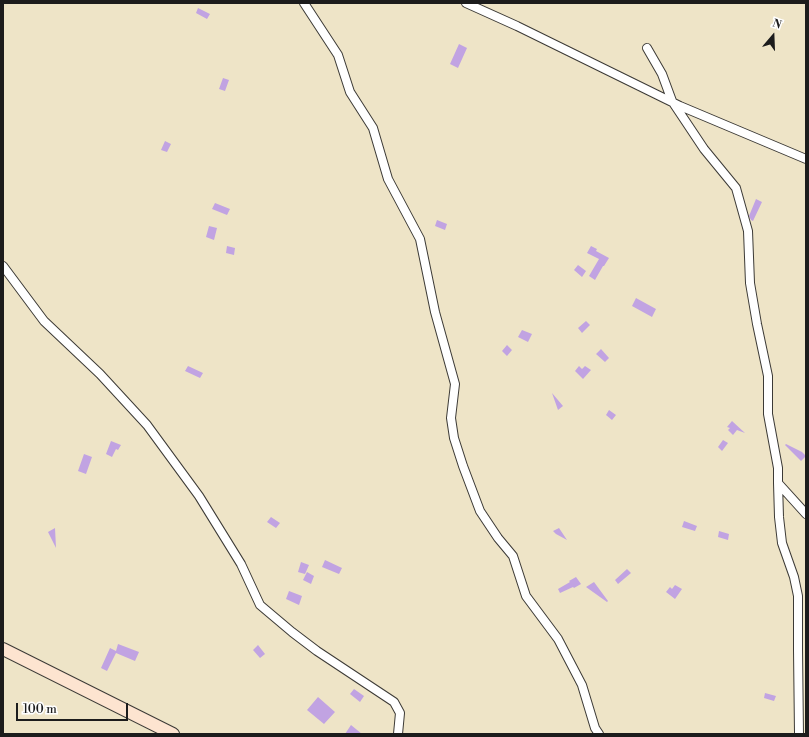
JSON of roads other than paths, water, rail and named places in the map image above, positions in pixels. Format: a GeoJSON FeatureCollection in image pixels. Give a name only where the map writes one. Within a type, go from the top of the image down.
{"type":"FeatureCollection","features":[{"type":"Feature","properties":{"kind":"street"},"geometry":{"type":"LineString","coordinates":[[304,3],[338,55],[350,92],[373,128],[388,179],[420,239],[435,312],[455,384],[451,418],[454,438],[480,510],[498,538],[513,556],[526,596],[558,639],[582,685],[595,728],[599,734]]}},
{"type":"Feature","properties":{"kind":"street"},"geometry":{"type":"LineString","coordinates":[[466,3],[672,101],[806,159]]}},
{"type":"Feature","properties":{"kind":"street"},"geometry":{"type":"LineString","coordinates":[[647,48],[662,74],[672,101],[704,149],[736,188],[748,231],[750,283],[768,376],[768,414],[778,468],[779,517],[782,543],[794,577],[798,596],[799,734]]}},
{"type":"Feature","properties":{"kind":"street"},"geometry":{"type":"LineString","coordinates":[[3,266],[44,321],[100,374],[148,424],[199,496],[241,564],[260,605],[317,651],[394,702],[400,713],[398,734]]}},
{"type":"Feature","properties":{"kind":"street"},"geometry":{"type":"LineString","coordinates":[[778,483],[806,514]]}},
{"type":"Feature","properties":{"kind":"street"},"geometry":{"type":"LineString","coordinates":[[3,649],[173,734]]}}]}
